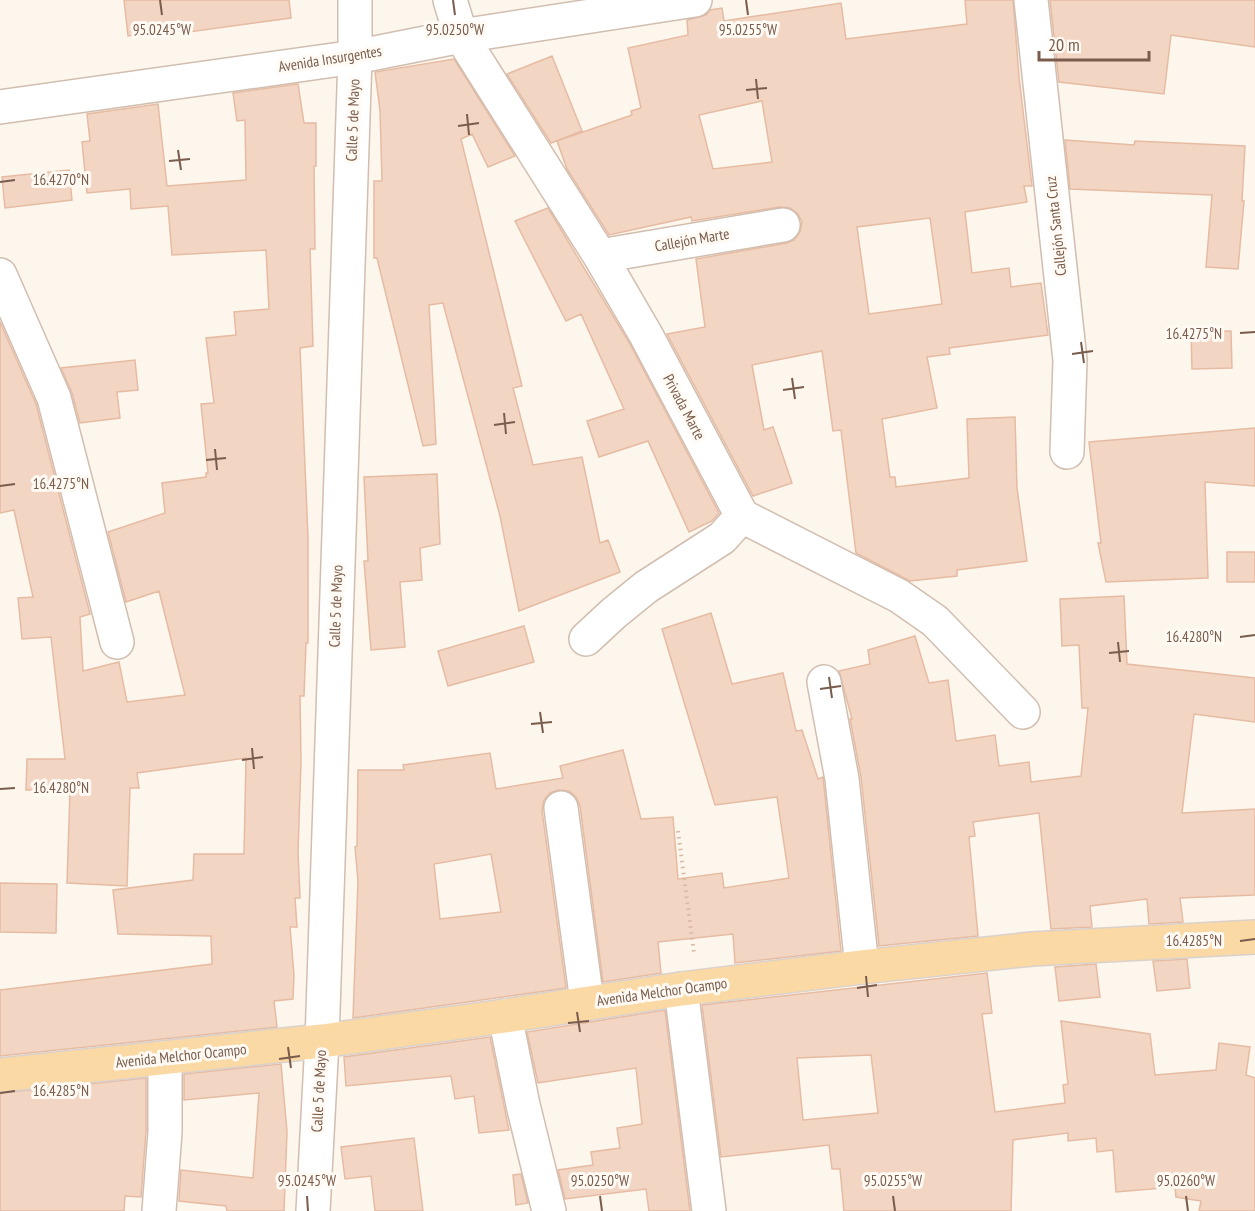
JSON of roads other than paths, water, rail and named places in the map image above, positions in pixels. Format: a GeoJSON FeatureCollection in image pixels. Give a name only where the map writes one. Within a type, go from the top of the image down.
{"type":"FeatureCollection","features":[{"type":"Feature","properties":{"kind":"main road","name":"Avenida Melchor Ocampo"},"geometry":{"type":"LineString","coordinates":[[0,1075],[321,1041],[506,1016],[587,1002],[862,967],[1032,949],[1255,937]]}},
{"type":"Feature","properties":{"kind":"street","name":"Calle 5 de Mayo"},"geometry":{"type":"LineString","coordinates":[[313,1211],[321,1041],[355,57],[355,0]]}},
{"type":"Feature","properties":{"kind":"street","name":"Privada Marte"},"geometry":{"type":"LineString","coordinates":[[450,0],[461,36],[600,256],[646,335],[742,516]]}},
{"type":"Feature","properties":{"kind":"street","name":"Avenida Insurgentes"},"geometry":{"type":"LineString","coordinates":[[0,107],[355,57],[461,36],[695,0]]}},
{"type":"Feature","properties":{"kind":"street","name":"Callejón Santa Cruz"},"geometry":{"type":"LineString","coordinates":[[1031,0],[1069,349],[1067,452]]}},
{"type":"Feature","properties":{"kind":"street","name":"Callejón Marte"},"geometry":{"type":"LineString","coordinates":[[600,256],[783,225]]}},
{"type":"Feature","properties":{"kind":"street"},"geometry":{"type":"LineString","coordinates":[[0,275],[54,398],[117,642]]}},
{"type":"Feature","properties":{"kind":"street"},"geometry":{"type":"LineString","coordinates":[[586,639],[646,587],[722,538],[742,516],[899,596],[935,621],[1023,712]]}},
{"type":"Feature","properties":{"kind":"street"},"geometry":{"type":"LineString","coordinates":[[824,682],[841,769],[862,967]]}},
{"type":"Feature","properties":{"kind":"street"},"geometry":{"type":"LineString","coordinates":[[561,808],[587,1002]]}},
{"type":"Feature","properties":{"kind":"street"},"geometry":{"type":"LineString","coordinates":[[690,988],[709,1211]]}},
{"type":"Feature","properties":{"kind":"street"},"geometry":{"type":"LineString","coordinates":[[506,1016],[549,1211]]}},
{"type":"Feature","properties":{"kind":"street"},"geometry":{"type":"LineString","coordinates":[[159,1211],[165,1132],[165,1058]]}}]}
